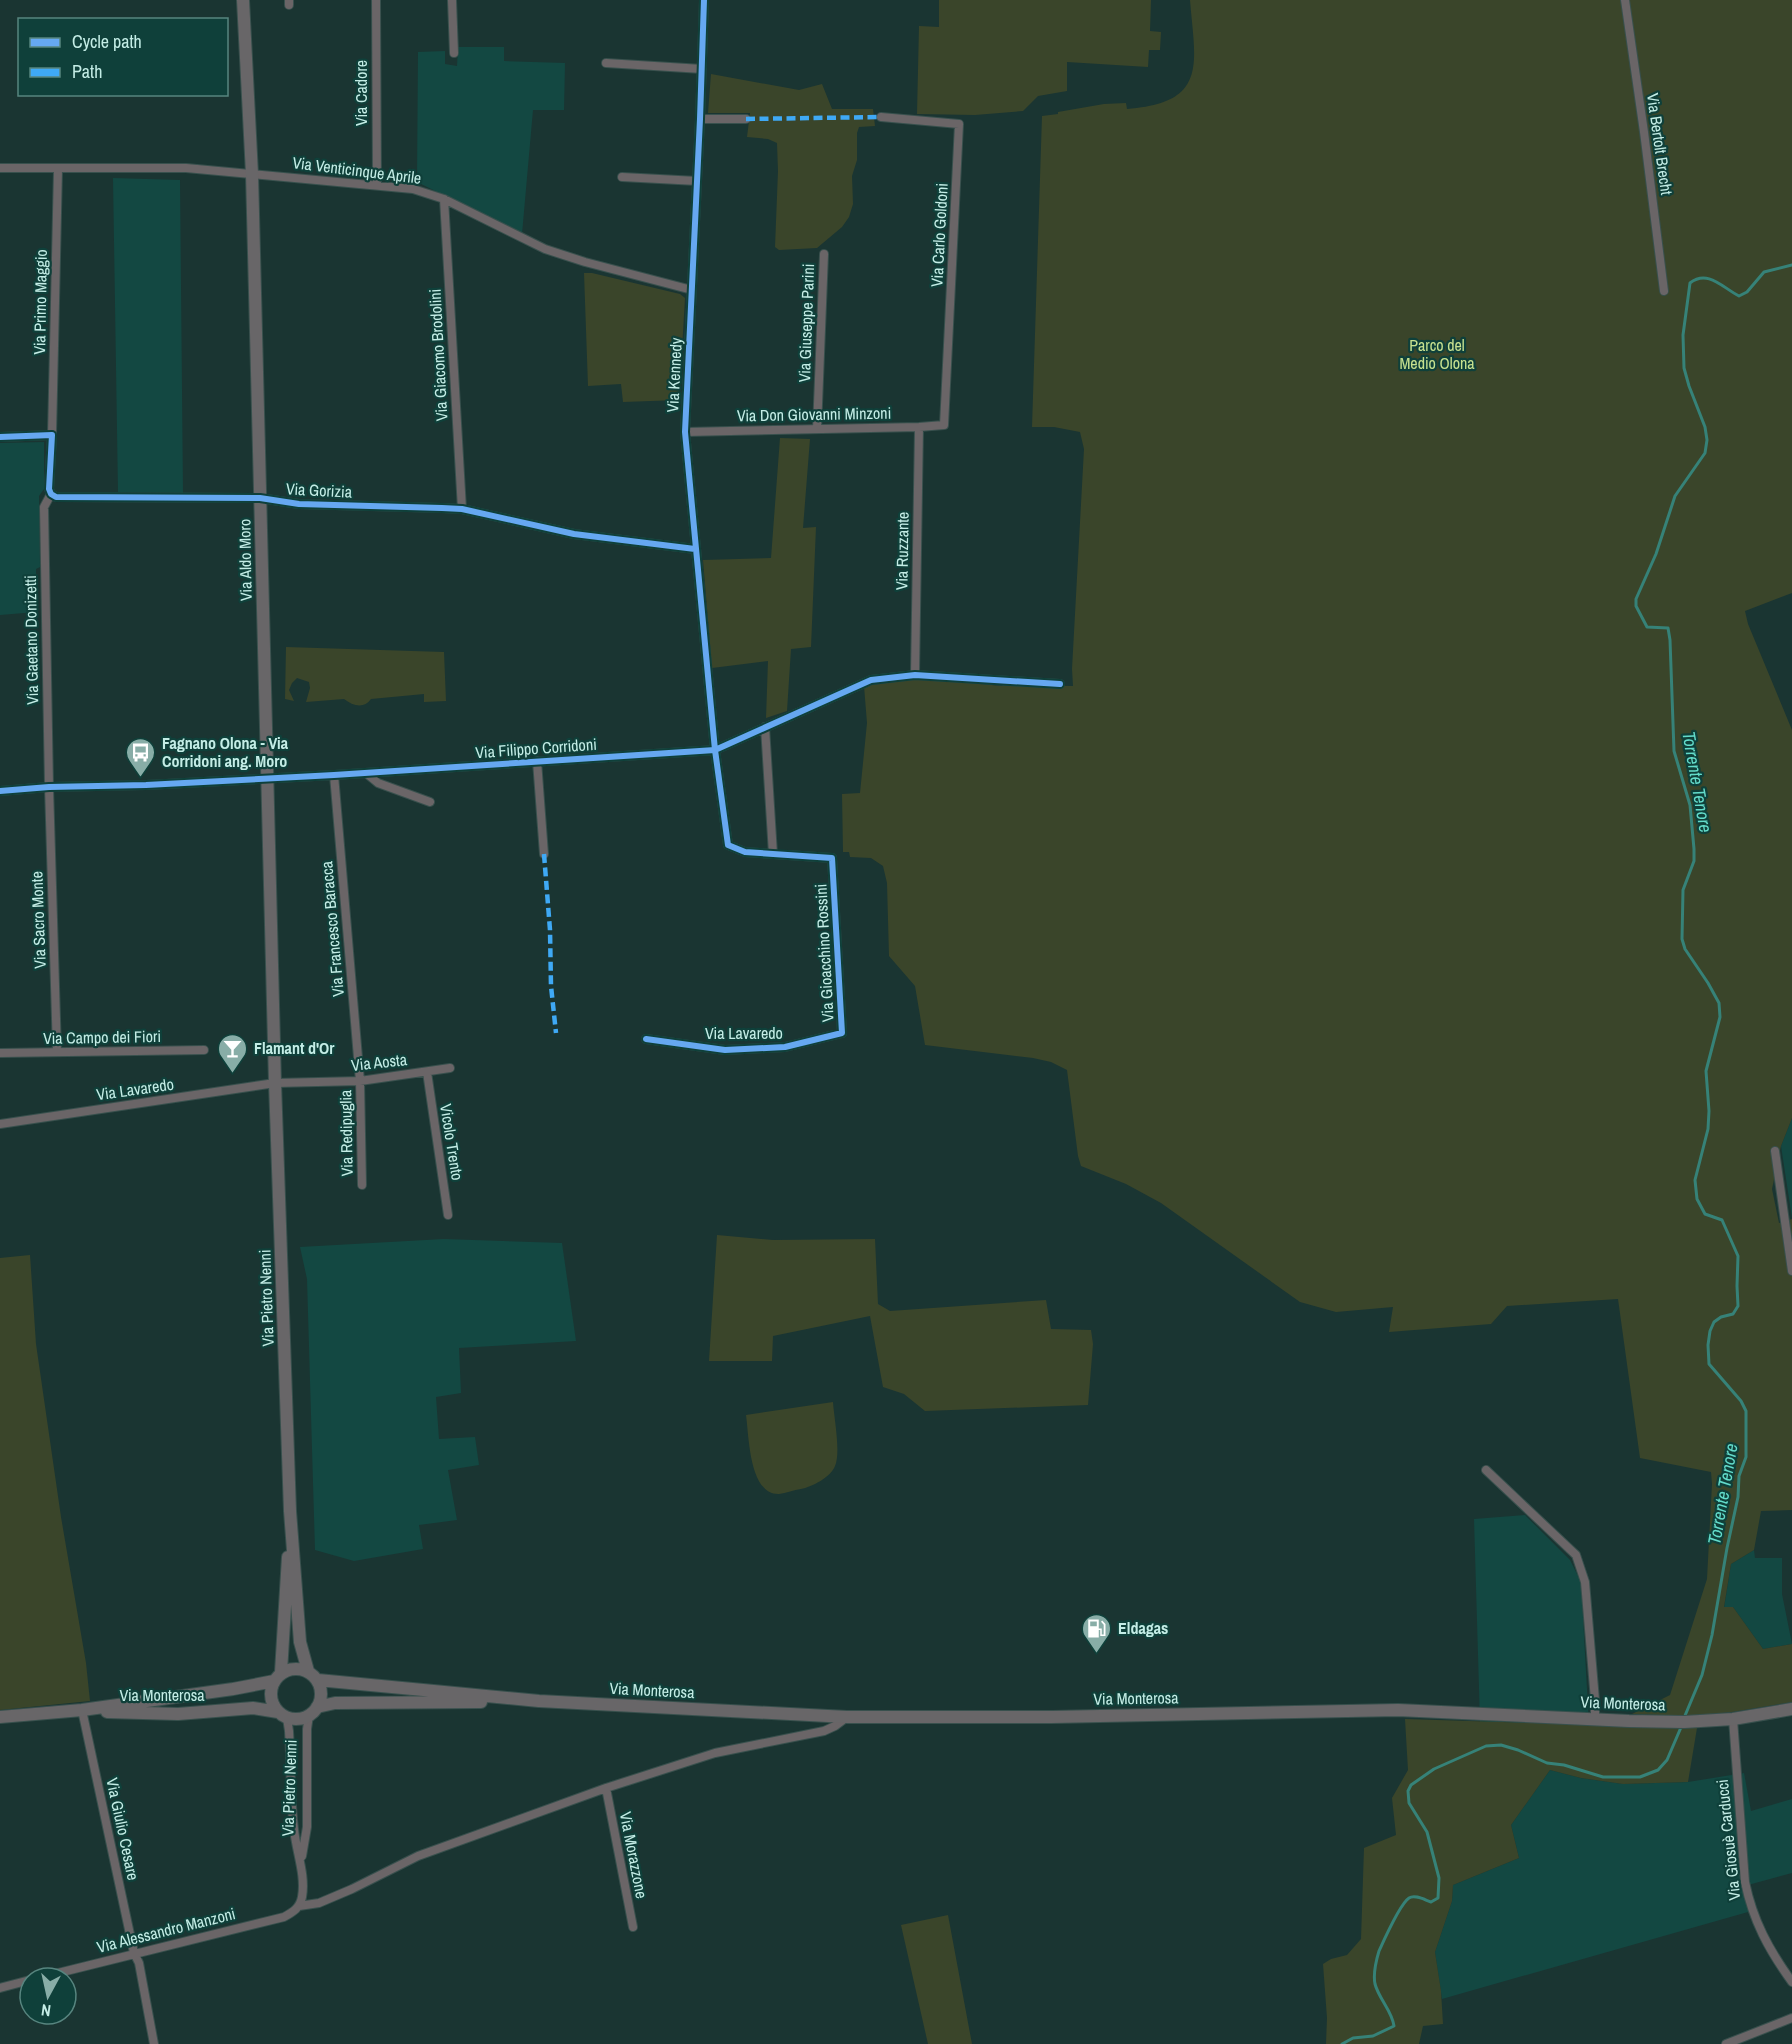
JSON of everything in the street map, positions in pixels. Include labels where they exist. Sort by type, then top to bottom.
[{"type":"main road","name":"Via Aldo Moro","points":[[243,0],[252,174],[275,1083]]},
{"type":"main road","name":"Via Pietro Nenni","points":[[275,1083],[290,1511],[300,1642],[308,1671]]},
{"type":"main road","name":"Via Pietro Nenni","points":[[277,1676],[290,1511]]},
{"type":"main road","points":[[299,1668],[308,1671],[318,1680],[321,1699],[313,1711],[298,1719],[282,1715],[272,1704],[270,1692],[277,1676],[290,1669],[299,1668]]},
{"type":"main road","name":"Via Monterosa","points":[[0,1717],[82,1710],[233,1689],[277,1676]]},
{"type":"main road","name":"Via Monterosa","points":[[318,1680],[539,1701],[847,1717],[1052,1717],[1398,1710],[1594,1719],[1703,1721],[1733,1719],[1792,1709]]},
{"type":"main road","name":"Via Monterosa","points":[[313,1711],[335,1703],[539,1701]]},
{"type":"main road","name":"Via Monterosa","points":[[82,1710],[178,1714],[253,1708],[282,1715]]},
{"type":"street","name":"Via Cadore","points":[[376,0],[377,185]]},
{"type":"street","points":[[452,0],[454,53]]},
{"type":"street","name":"Via Kennedy","points":[[704,0],[685,432],[714,750]]},
{"type":"street","name":"Via Bertolt Brecht","points":[[1625,0],[1664,291]]},
{"type":"street","points":[[606,63],[702,69]]},
{"type":"street","name":"Via Carlo Goldoni","points":[[882,117],[959,124],[944,425]]},
{"type":"street","points":[[700,119],[746,118]]},
{"type":"street","name":"Via Venticinque Aprile","points":[[0,168],[159,167],[413,189],[444,199],[545,249],[692,290]]},
{"type":"street","name":"Via Primo Maggio","points":[[52,435],[58,169]]},
{"type":"street","points":[[622,177],[697,181]]},
{"type":"street","name":"Via Giacomo Brodolini","points":[[444,199],[462,509]]},
{"type":"street","name":"Via Giuseppe Parini","points":[[817,429],[824,254]]},
{"type":"street","name":"Via Don Giovanni Minzoni","points":[[685,432],[944,425]]},
{"type":"street","name":"Via Ruzzante","points":[[915,675],[919,427]]},
{"type":"street","points":[[0,437],[52,435],[49,489],[51,494]]},
{"type":"street","name":"Via Gorizia","points":[[51,494],[56,497],[260,498],[299,504],[462,509],[573,534],[695,549]]},
{"type":"street","name":"Via Gaetano Donizetti","points":[[49,787],[44,507],[51,494]]},
{"type":"street","name":"Via Filippo Corridoni","points":[[0,791],[334,775],[714,750],[871,680],[915,675],[1060,684]]},
{"type":"street","points":[[765,727],[773,854]]},
{"type":"street","name":"Via Gioacchino Rossini","points":[[714,750],[728,845],[745,852],[832,858],[842,1033]]},
{"type":"street","points":[[537,761],[544,854]]},
{"type":"street","points":[[366,772],[378,783],[430,802]]},
{"type":"street","name":"Via Francesco Baracca","points":[[334,775],[360,1081]]},
{"type":"street","name":"Via Sacro Monte","points":[[49,787],[57,1052]]},
{"type":"street","name":"Via Lavaredo","points":[[646,1039],[725,1050],[785,1047],[842,1033]]},
{"type":"street","name":"Via Campo dei Fiori","points":[[0,1053],[204,1050]]},
{"type":"street","name":"Via Aosta","points":[[275,1083],[360,1081],[450,1068]]},
{"type":"street","name":"Vicolo Trento","points":[[427,1072],[448,1215]]},
{"type":"street","name":"Via Redipuglia","points":[[360,1081],[363,1185]]},
{"type":"street","name":"Via Lavaredo","points":[[0,1124],[275,1083]]},
{"type":"street","points":[[1775,1151],[1792,1271]]},
{"type":"street","points":[[1486,1470],[1576,1555],[1585,1582],[1595,1700],[1594,1719]]},
{"type":"street","name":"Via Giulio Cesare","points":[[82,1710],[134,1953],[139,1963],[154,2044]]},
{"type":"street","name":"Via Pietro Nenni","points":[[300,1863],[307,1827],[307,1729],[313,1711]]},
{"type":"street","name":"Via Pietro Nenni","points":[[282,1715],[289,1731],[294,1829],[300,1863],[302,1895],[299,1906]]},
{"type":"street","name":"Via Alessandro Manzoni","points":[[78,1968],[284,1917],[299,1906],[319,1903],[418,1856],[606,1788],[715,1753],[824,1731],[847,1717]]},
{"type":"street","name":"Via Giosuè Carducci","points":[[1733,1719],[1745,1882],[1750,1907],[1759,1930],[1792,1982]]},
{"type":"street","name":"Via Morazzone","points":[[606,1788],[633,1927]]},
{"type":"street","points":[[0,1988],[18,1983]]},
{"type":"street","points":[[1726,2044],[1792,2018]]},
{"type":"shaded area","points":[[458,47],[504,47],[504,61],[565,63],[564,110],[533,110],[522,234],[417,182],[418,52],[445,51],[445,64],[457,66]]},
{"type":"shaded area","points":[[113,178],[180,180],[183,493],[118,492]]},
{"type":"shaded area","points":[[44,442],[44,489],[39,496],[40,567],[36,569],[36,612],[0,615],[0,443]]},
{"type":"shaded area","points":[[1792,1118],[1792,1218],[1781,1146]]},
{"type":"shaded area","points":[[444,1239],[562,1243],[576,1341],[459,1348],[461,1393],[436,1397],[439,1439],[475,1437],[479,1465],[448,1470],[457,1520],[419,1525],[423,1549],[354,1561],[315,1550],[307,1279],[300,1247]]},
{"type":"shaded area","points":[[1525,1515],[1570,1560],[1581,1582],[1589,1725],[1480,1722],[1474,1519]]},
{"type":"shaded area","points":[[1754,1550],[1755,1558],[1782,1558],[1782,1594],[1792,1644],[1763,1649],[1733,1607],[1724,1608],[1731,1564]]},
{"type":"shaded area","points":[[1550,1770],[1581,1778],[1623,1784],[1688,1782],[1744,1773],[1751,1811],[1792,1799],[1792,1873],[1748,1885],[1755,1910],[1442,1999],[1435,1952],[1452,1901],[1453,1885],[1519,1858],[1511,1825]]},
{"type":"green space","points":[[939,0],[1151,0],[1150,31],[1161,32],[1160,50],[1149,50],[1148,67],[1067,62],[1067,91],[1038,96],[1023,111],[975,115],[917,114],[919,26],[939,27]]},
{"type":"green space","name":"Parco del Medio Olona","points":[[1190,0],[1792,0],[1792,593],[1745,611],[1748,624],[1792,730],[1792,1118],[1781,1146],[1772,1189],[1779,1223],[1792,1219],[1792,1510],[1761,1511],[1754,1550],[1731,1564],[1724,1607],[1733,1607],[1763,1649],[1792,1644],[1792,1702],[1690,1716],[1632,1714],[1670,1695],[1707,1579],[1712,1484],[1711,1472],[1640,1458],[1618,1299],[1507,1306],[1491,1324],[1389,1332],[1393,1307],[1336,1312],[1300,1302],[1161,1203],[1126,1184],[1081,1166],[1067,1070],[1051,1062],[1033,1058],[925,1045],[915,986],[889,956],[887,883],[883,866],[871,858],[850,857],[849,852],[843,852],[842,794],[860,793],[867,723],[864,686],[908,680],[937,680],[1002,686],[1073,686],[1084,449],[1080,432],[1054,427],[1032,427],[1042,116],[1104,104],[1126,103],[1127,109],[1153,105],[1172,98],[1184,88],[1191,76],[1194,61]]},
{"type":"green space","points":[[711,74],[799,90],[822,84],[832,109],[873,109],[875,126],[859,127],[857,133],[857,160],[852,176],[853,204],[849,217],[842,227],[817,248],[779,250],[775,247],[777,143],[768,139],[747,137],[750,113],[708,113]]},
{"type":"green space","points":[[584,273],[680,294],[685,298],[679,400],[623,402],[621,384],[588,386]]},
{"type":"green space","points":[[780,438],[810,439],[803,528],[816,527],[811,647],[791,649],[787,711],[766,718],[768,661],[712,668],[703,560],[771,558]]},
{"type":"green space","points":[[286,647],[444,652],[446,701],[424,702],[424,694],[371,699],[362,705],[355,705],[344,699],[306,702],[310,688],[309,682],[297,678],[289,690],[294,701],[285,699]]},
{"type":"green space","points":[[717,1235],[773,1240],[875,1239],[878,1304],[890,1311],[1046,1300],[1051,1329],[1091,1330],[1093,1344],[1088,1405],[925,1411],[904,1394],[883,1387],[870,1316],[773,1336],[772,1361],[709,1361]]},
{"type":"green space","points":[[30,1255],[36,1344],[90,1701],[0,1710],[0,1258]]},
{"type":"green space","points":[[833,1402],[837,1460],[833,1470],[821,1481],[805,1488],[779,1494],[769,1492],[756,1475],[752,1463],[746,1415]]},
{"type":"green space","points":[[1405,1719],[1697,1728],[1688,1782],[1623,1784],[1581,1778],[1550,1770],[1511,1825],[1519,1858],[1453,1885],[1452,1901],[1435,1952],[1443,2024],[1423,2026],[1419,2044],[1326,2044],[1327,2018],[1323,1964],[1331,1959],[1347,1955],[1361,1939],[1364,1848],[1396,1835],[1392,1798],[1408,1770]]},
{"type":"green space","points":[[948,1915],[972,2044],[928,2044],[901,1925]]},
{"type":"waterway","name":"Torrente Tenore","points":[[1684,1718],[1702,1675],[1712,1635],[1738,1497],[1739,1476],[1746,1457],[1746,1411],[1741,1401],[1709,1364],[1708,1345],[1714,1322],[1721,1317],[1733,1314],[1738,1306],[1738,1256],[1722,1220],[1705,1214],[1697,1199],[1695,1180],[1708,1129],[1706,1071],[1720,1017],[1719,1003],[1685,949],[1682,939],[1683,890],[1694,861],[1694,849],[1690,805],[1674,751],[1668,628],[1647,627],[1636,606],[1636,599],[1656,554],[1675,496],[1705,453],[1707,440],[1705,427],[1684,368],[1683,335],[1690,283],[1697,279],[1709,279],[1739,296],[1747,292],[1764,272],[1792,265]]},
{"type":"waterway","name":"Torrente Tenore","points":[[1342,2044],[1353,2038],[1373,2036],[1394,2026],[1391,2015],[1375,1984],[1379,1951],[1397,1915],[1409,1898],[1417,1897],[1431,1902],[1438,1898],[1439,1878],[1427,1832],[1409,1803],[1408,1791],[1411,1785],[1434,1769],[1486,1746],[1501,1745],[1547,1763],[1564,1765],[1603,1777],[1640,1777],[1658,1770],[1667,1760],[1682,1725]]},
{"type":"marked path","points":[[746,119],[881,117]]},
{"type":"marked path","points":[[544,854],[550,930],[551,986],[556,1033]]},
{"type":"cycle path","points":[[646,1039],[725,1050],[785,1047],[842,1033],[832,858],[745,852],[728,845],[715,750],[685,432],[704,0]]},
{"type":"cycle path","points":[[0,437],[52,435],[49,489],[56,497],[260,498],[299,504],[462,509],[574,534],[695,549]]},
{"type":"cycle path","points":[[0,791],[334,775],[715,750],[871,680],[915,675],[1060,684]]},
{"type":"place","name":"Fagnano Olona - Via Corridoni ang. Moro","points":[[141,778]]},
{"type":"place","name":"Flamant d'Or","points":[[233,1074]]},
{"type":"place","name":"Eldagas","points":[[1097,1654]]}]
